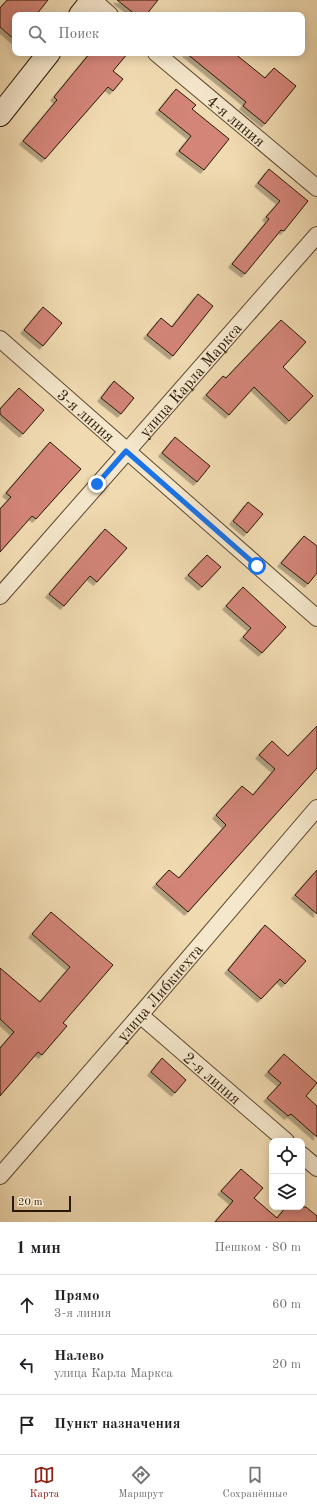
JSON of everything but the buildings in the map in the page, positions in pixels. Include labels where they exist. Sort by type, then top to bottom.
[{"type":"street","points":[[82,12],[92,0],[106,12]]},
{"type":"street","points":[[0,115],[47,56]]},
{"type":"street","name":"4-я линия","points":[[160,56],[317,188]]},
{"type":"street","name":"улица Карла Маркса","points":[[0,596],[317,235]]},
{"type":"street","name":"3-я линия","points":[[0,340],[317,618]]},
{"type":"street","name":"улица Либкнехта","points":[[0,1176],[317,808]]},
{"type":"street","name":"2-я линия","points":[[140,1015],[283,1138]]},
{"type":"street","points":[[305,1158],[317,1168]]},
{"type":"route","points":[[97,484],[126,451],[257,566]]}]
